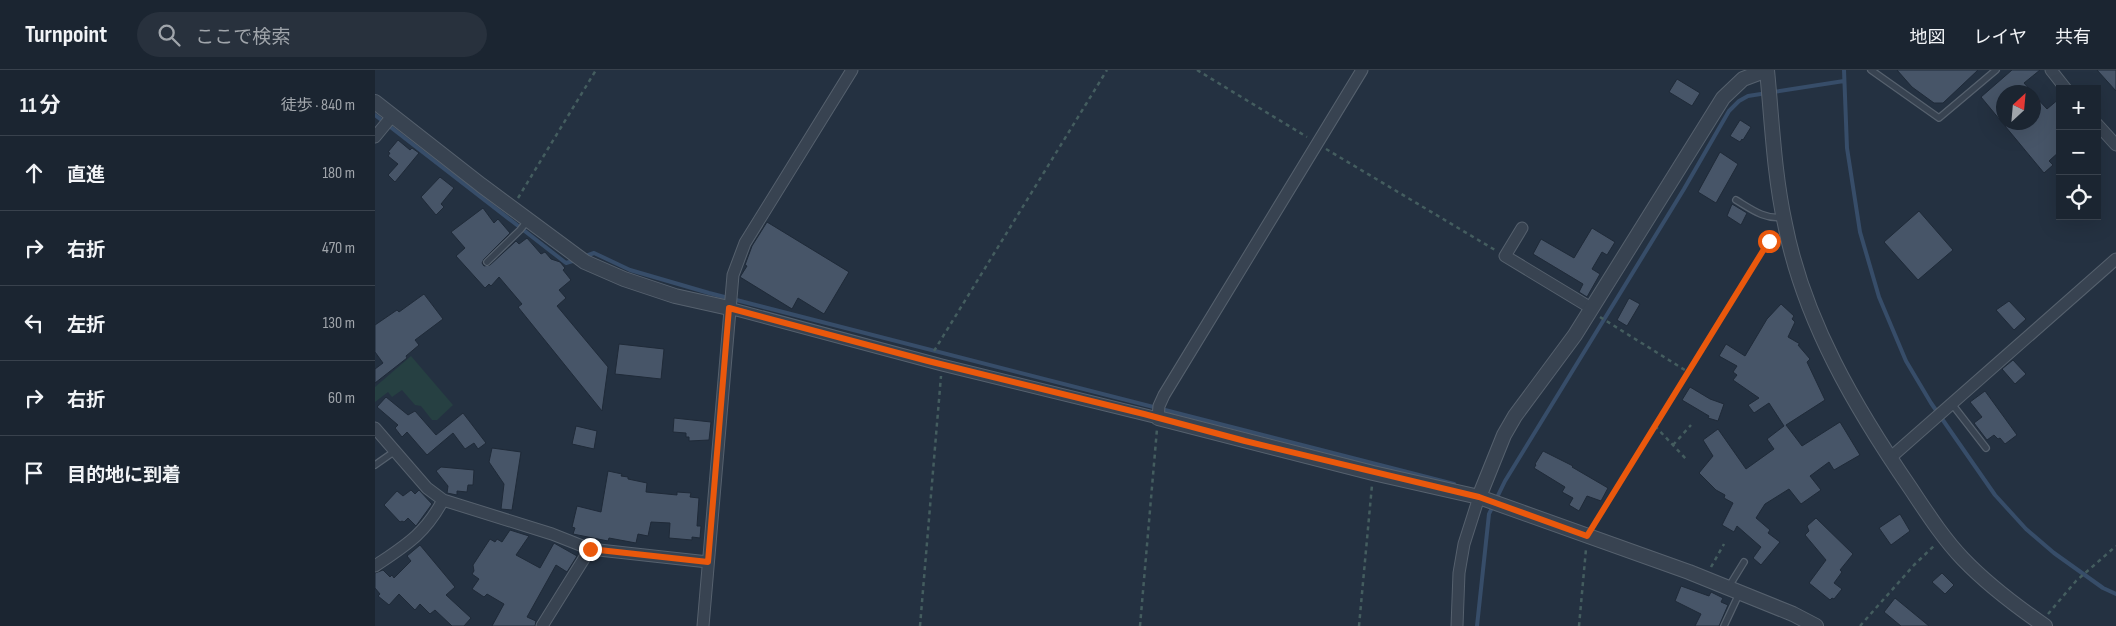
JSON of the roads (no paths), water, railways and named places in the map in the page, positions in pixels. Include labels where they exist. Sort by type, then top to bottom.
[{"type":"street","points":[[703,626],[733,276],[745,243],[852,70]]},
{"type":"street","points":[[1158,418],[1159,406],[1164,395],[1361,70]]},
{"type":"street","points":[[1457,626],[1459,573],[1464,544],[1479,497],[1504,435],[1515,416],[1562,355],[1723,98],[1743,80],[1767,70],[1779,194],[1784,221],[1802,289],[1823,338],[1848,388],[1890,458],[1944,537],[1986,581],[2043,625]]},
{"type":"street","points":[[2051,70],[2063,85]]},
{"type":"street","points":[[375,102],[511,208],[585,262],[616,276],[675,296],[729,308],[928,361],[1373,473],[1479,497],[1704,578],[1793,614],[1816,626]]},
{"type":"street","points":[[375,137],[393,115]]},
{"type":"street","points":[[2101,128],[2116,145]]},
{"type":"street","points":[[1522,228],[1505,256],[1591,309]]},
{"type":"street","points":[[1890,458],[2116,259]]},
{"type":"street","points":[[375,428],[427,488],[443,500],[552,534],[590,549],[708,562]]},
{"type":"street","points":[[375,566],[415,538],[433,520],[443,500]]},
{"type":"street","points":[[542,626],[590,549]]},
{"type":"lane","points":[[1871,70],[1939,118],[1997,70]]},
{"type":"lane","points":[[1736,200],[1759,213],[1784,221]]},
{"type":"lane","points":[[487,262],[521,230],[528,220]]},
{"type":"lane","points":[[1951,404],[1986,448]]},
{"type":"lane","points":[[375,465],[395,451]]},
{"type":"lane","points":[[1724,626],[1744,562]]},
{"type":"waterway","points":[[1844,70],[1847,148],[1860,232],[1879,297],[1906,361],[1931,403],[1995,495],[2026,529],[2054,553],[2103,588],[2116,594]]},
{"type":"waterway","points":[[1477,626],[1489,514],[1505,481],[1684,189],[1729,111],[1739,101],[1748,96],[1844,81]]},
{"type":"waterway","points":[[375,115],[566,263],[576,260]]},
{"type":"waterway","points":[[583,257],[594,253],[630,270],[709,293],[1454,484]]}]
